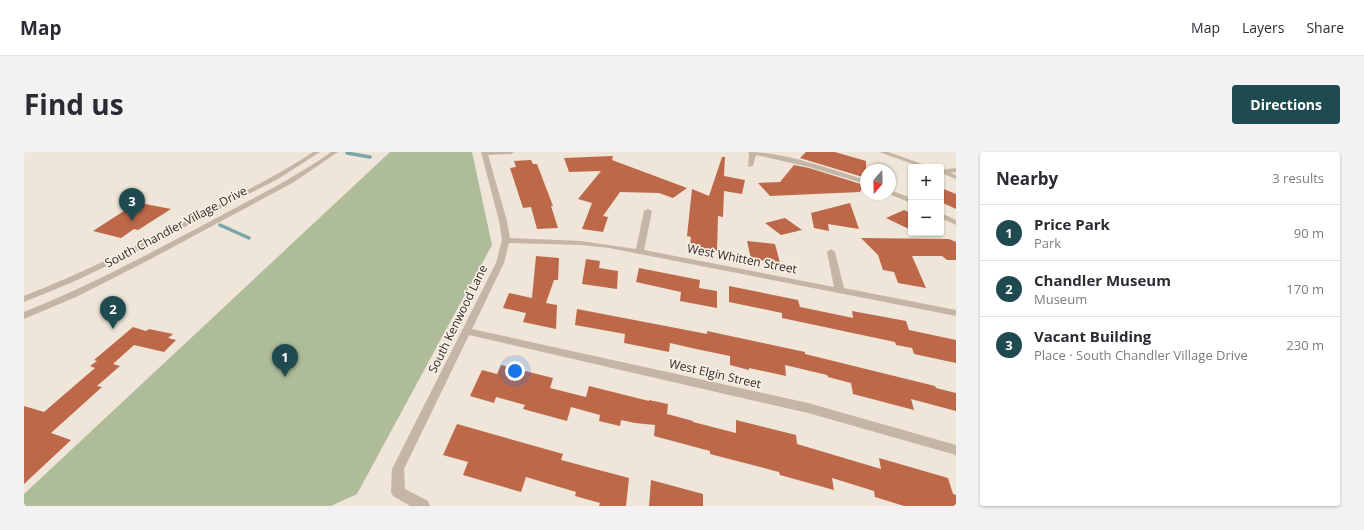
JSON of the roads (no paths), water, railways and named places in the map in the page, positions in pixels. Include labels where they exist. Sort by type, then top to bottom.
[{"type":"street","name":"South Chandler Village Drive","points":[[24,299],[66,282],[119,257],[257,187],[317,152]]},
{"type":"street","name":"South Chandler Village Drive","points":[[24,316],[58,302],[159,252],[303,175],[335,152]]},
{"type":"street","points":[[484,153],[510,152]]},
{"type":"street","points":[[750,166],[752,152],[811,165],[860,180]]},
{"type":"street","points":[[882,152],[919,164]]},
{"type":"street","name":"South Kenwood Lane","points":[[423,506],[398,492],[398,469],[500,263],[506,240],[503,221],[484,153]]},
{"type":"street","points":[[944,172],[956,170]]},
{"type":"street","points":[[944,173],[956,177]]},
{"type":"street","points":[[896,194],[908,199]]},
{"type":"street","points":[[639,252],[648,211]]},
{"type":"street","points":[[944,217],[956,223]]},
{"type":"street","name":"West Whitten Street","points":[[506,240],[581,243],[639,252],[956,313]]},
{"type":"street","points":[[831,252],[840,291]]},
{"type":"street","name":"West Elgin Street","points":[[466,331],[808,408],[956,450]]},
{"type":"waterway","points":[[347,153],[370,157]]},
{"type":"waterway","points":[[220,225],[249,238]]},
{"type":"place","name":"Vacant Building","points":[[132,221]]},
{"type":"place","name":"Chandler Museum","points":[[113,329]]},
{"type":"place","name":"Price Park","points":[[285,377]]}]
